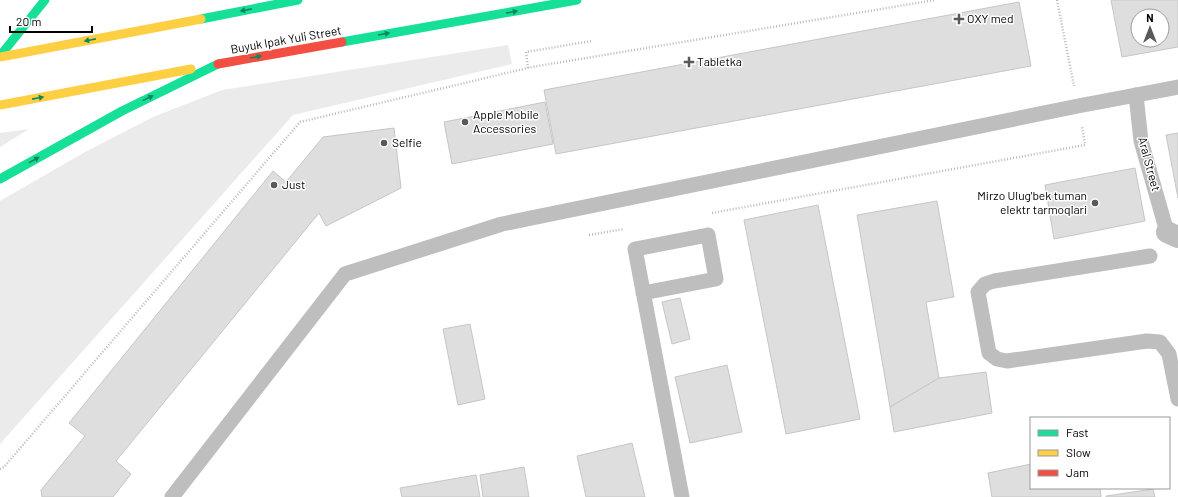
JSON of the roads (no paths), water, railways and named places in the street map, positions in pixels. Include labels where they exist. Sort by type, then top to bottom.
[{"type":"main road","points":[[0,57],[44,0]]},
{"type":"main road","points":[[0,57],[298,0]]},
{"type":"main road","name":"Buyuk Ipak Yuli Street","points":[[0,105],[218,64],[577,0]]},
{"type":"main road","points":[[0,179],[122,111],[218,64]]},
{"type":"lane","points":[[172,497],[345,274],[502,224],[1178,87]]},
{"type":"lane","name":"Aral Street","points":[[1136,95],[1141,141],[1173,234]]},
{"type":"lane","points":[[643,293],[716,279],[708,235],[635,249],[643,293],[682,497]]},
{"type":"lane","points":[[1150,256],[994,281],[985,284],[978,292],[989,353],[997,359],[1007,361],[1154,341],[1160,342],[1169,354],[1178,399]]},
{"type":"place","name":"OXY med","points":[[959,19]]},
{"type":"place","name":"Tabletka","points":[[689,62]]},
{"type":"place","name":"Apple Mobile Accessories","points":[[465,122]]},
{"type":"place","name":"Selfie","points":[[384,143]]},
{"type":"place","name":"Just","points":[[274,185]]},
{"type":"place","name":"Mirzo Ulug'bek tuman elektr tarmoqlari","points":[[1095,203]]}]
